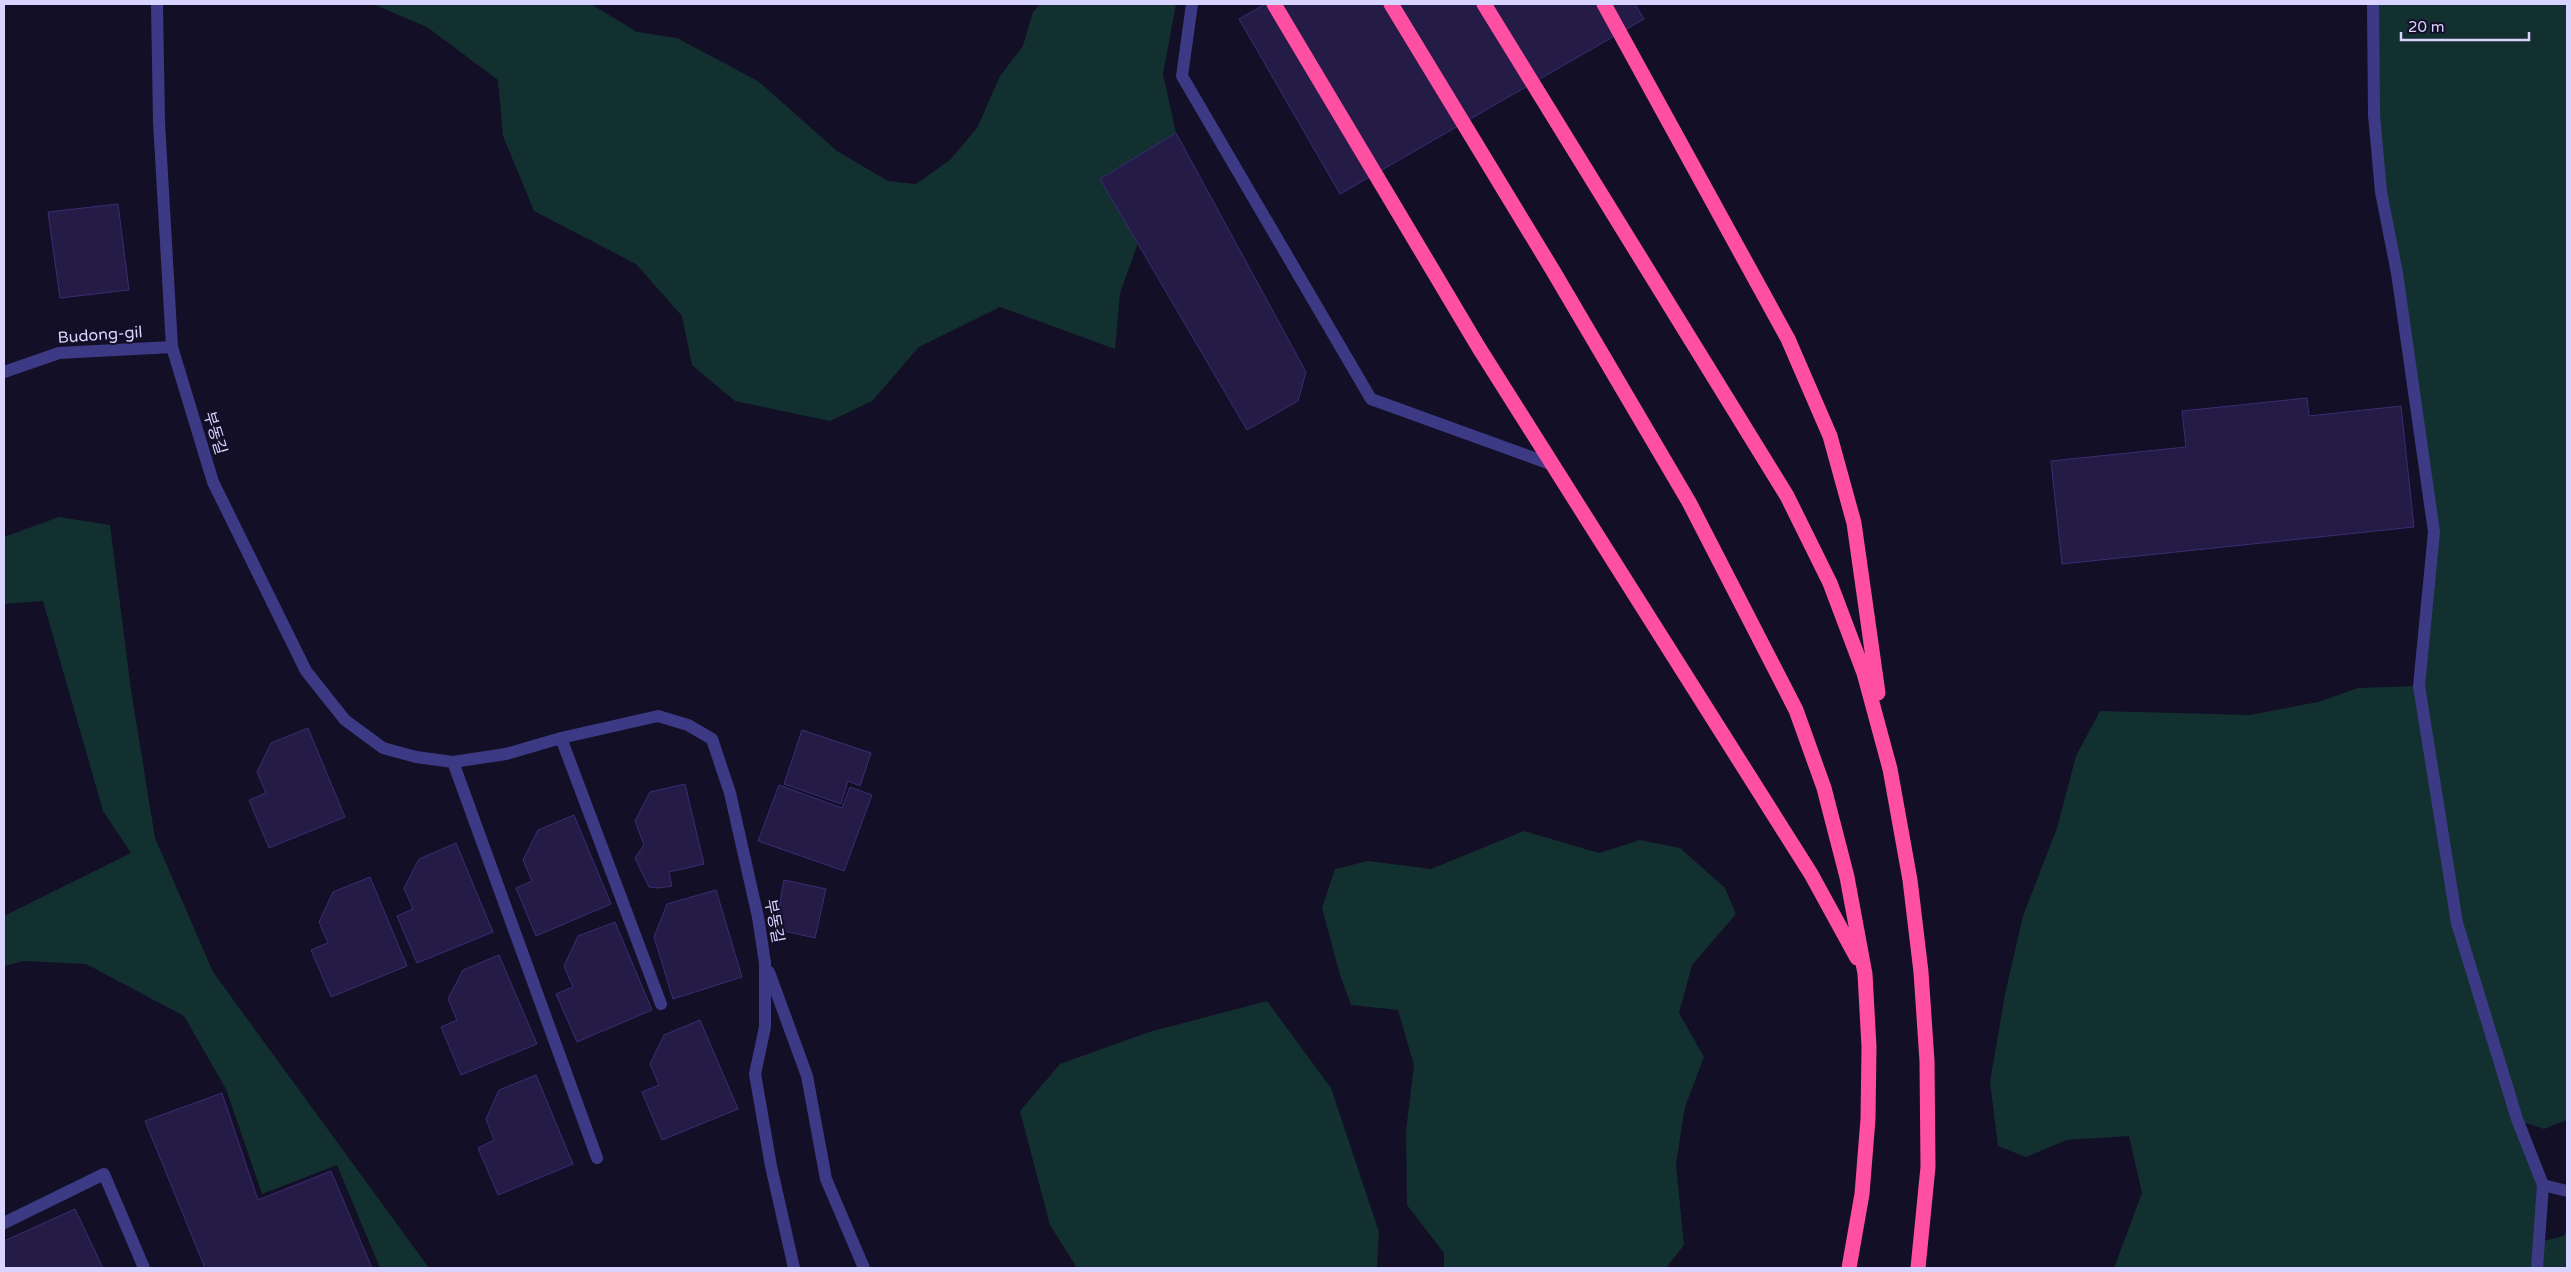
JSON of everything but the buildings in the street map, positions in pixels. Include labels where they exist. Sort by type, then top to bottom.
[{"type":"highway","points":[[1274,4],[1479,348],[1811,874],[1836,917],[1865,974]]},
{"type":"highway","points":[[1391,4],[1552,269],[1689,502],[1796,710],[1824,788],[1845,868],[1865,974],[1869,1048],[1868,1119],[1862,1194],[1849,1268]]},
{"type":"highway","points":[[1484,4],[1787,496],[1830,583],[1848,629],[1864,673],[1890,769]]},
{"type":"highway","points":[[1604,4],[1788,338],[1830,436],[1854,523],[1890,769],[1910,880],[1920,972],[1927,1062],[1928,1167],[1918,1268]]},
{"type":"street","name":"부동길","points":[[156,4],[159,122],[172,346],[213,482],[306,671],[344,720],[383,748],[416,757],[453,762],[506,754],[561,738],[658,716],[688,724],[712,739],[730,793],[765,963],[765,1027],[755,1074],[771,1166],[794,1268]]},
{"type":"street","points":[[1192,4],[1182,76],[1371,399],[1553,465]]},
{"type":"street","points":[[2372,4],[2374,115],[2382,192],[2398,283],[2434,532],[2419,686],[2457,923],[2516,1119],[2543,1185],[2537,1268]]},
{"type":"street","name":"Budong-gil","points":[[4,372],[59,353],[172,346]]},
{"type":"street","points":[[561,738],[661,1004]]},
{"type":"street","points":[[453,762],[597,1158]]},
{"type":"street","points":[[765,963],[807,1076],[826,1180],[864,1268]]},
{"type":"street","points":[[4,1223],[104,1174],[144,1268]]},
{"type":"street","points":[[2543,1185],[2567,1191]]},
{"type":"green space","points":[[373,4],[591,4],[637,32],[677,38],[758,81],[837,151],[888,181],[916,184],[950,160],[977,128],[1000,76],[1023,46],[1033,12],[1040,4],[1176,4],[1163,74],[1176,133],[1100,179],[1138,243],[1120,293],[1115,349],[1000,307],[919,347],[872,401],[830,421],[735,401],[692,365],[682,316],[636,264],[534,211],[503,136],[498,80],[427,27]]},
{"type":"green space","points":[[2373,4],[2567,4],[2567,1120],[2544,1129],[2517,1120],[2543,1185],[2544,1241],[2563,1236],[2567,1232],[2567,1268],[2114,1268],[2142,1193],[2129,1136],[2067,1140],[2026,1157],[1998,1146],[1990,1082],[2005,994],[2023,916],[2057,828],[2076,756],[2100,711],[2250,715],[2318,702],[2358,688],[2419,686],[2434,532],[2381,192]]},
{"type":"green space","points":[[59,517],[110,525],[131,690],[155,838],[213,972],[429,1268],[380,1268],[337,1165],[262,1194],[226,1089],[184,1016],[86,964],[23,961],[4,966],[4,916],[131,853],[103,811],[43,601],[4,604],[4,537]]},
{"type":"green space","points":[[1524,831],[1599,853],[1640,840],[1680,848],[1725,888],[1736,914],[1692,965],[1679,1013],[1704,1057],[1685,1107],[1676,1164],[1684,1245],[1666,1268],[1444,1268],[1444,1253],[1407,1205],[1406,1131],[1414,1065],[1398,1010],[1351,1005],[1340,975],[1322,908],[1335,869],[1368,861],[1431,869]]},
{"type":"green space","points":[[1267,1001],[1331,1088],[1379,1232],[1377,1268],[1077,1268],[1050,1225],[1020,1111],[1060,1064],[1149,1032]]}]
